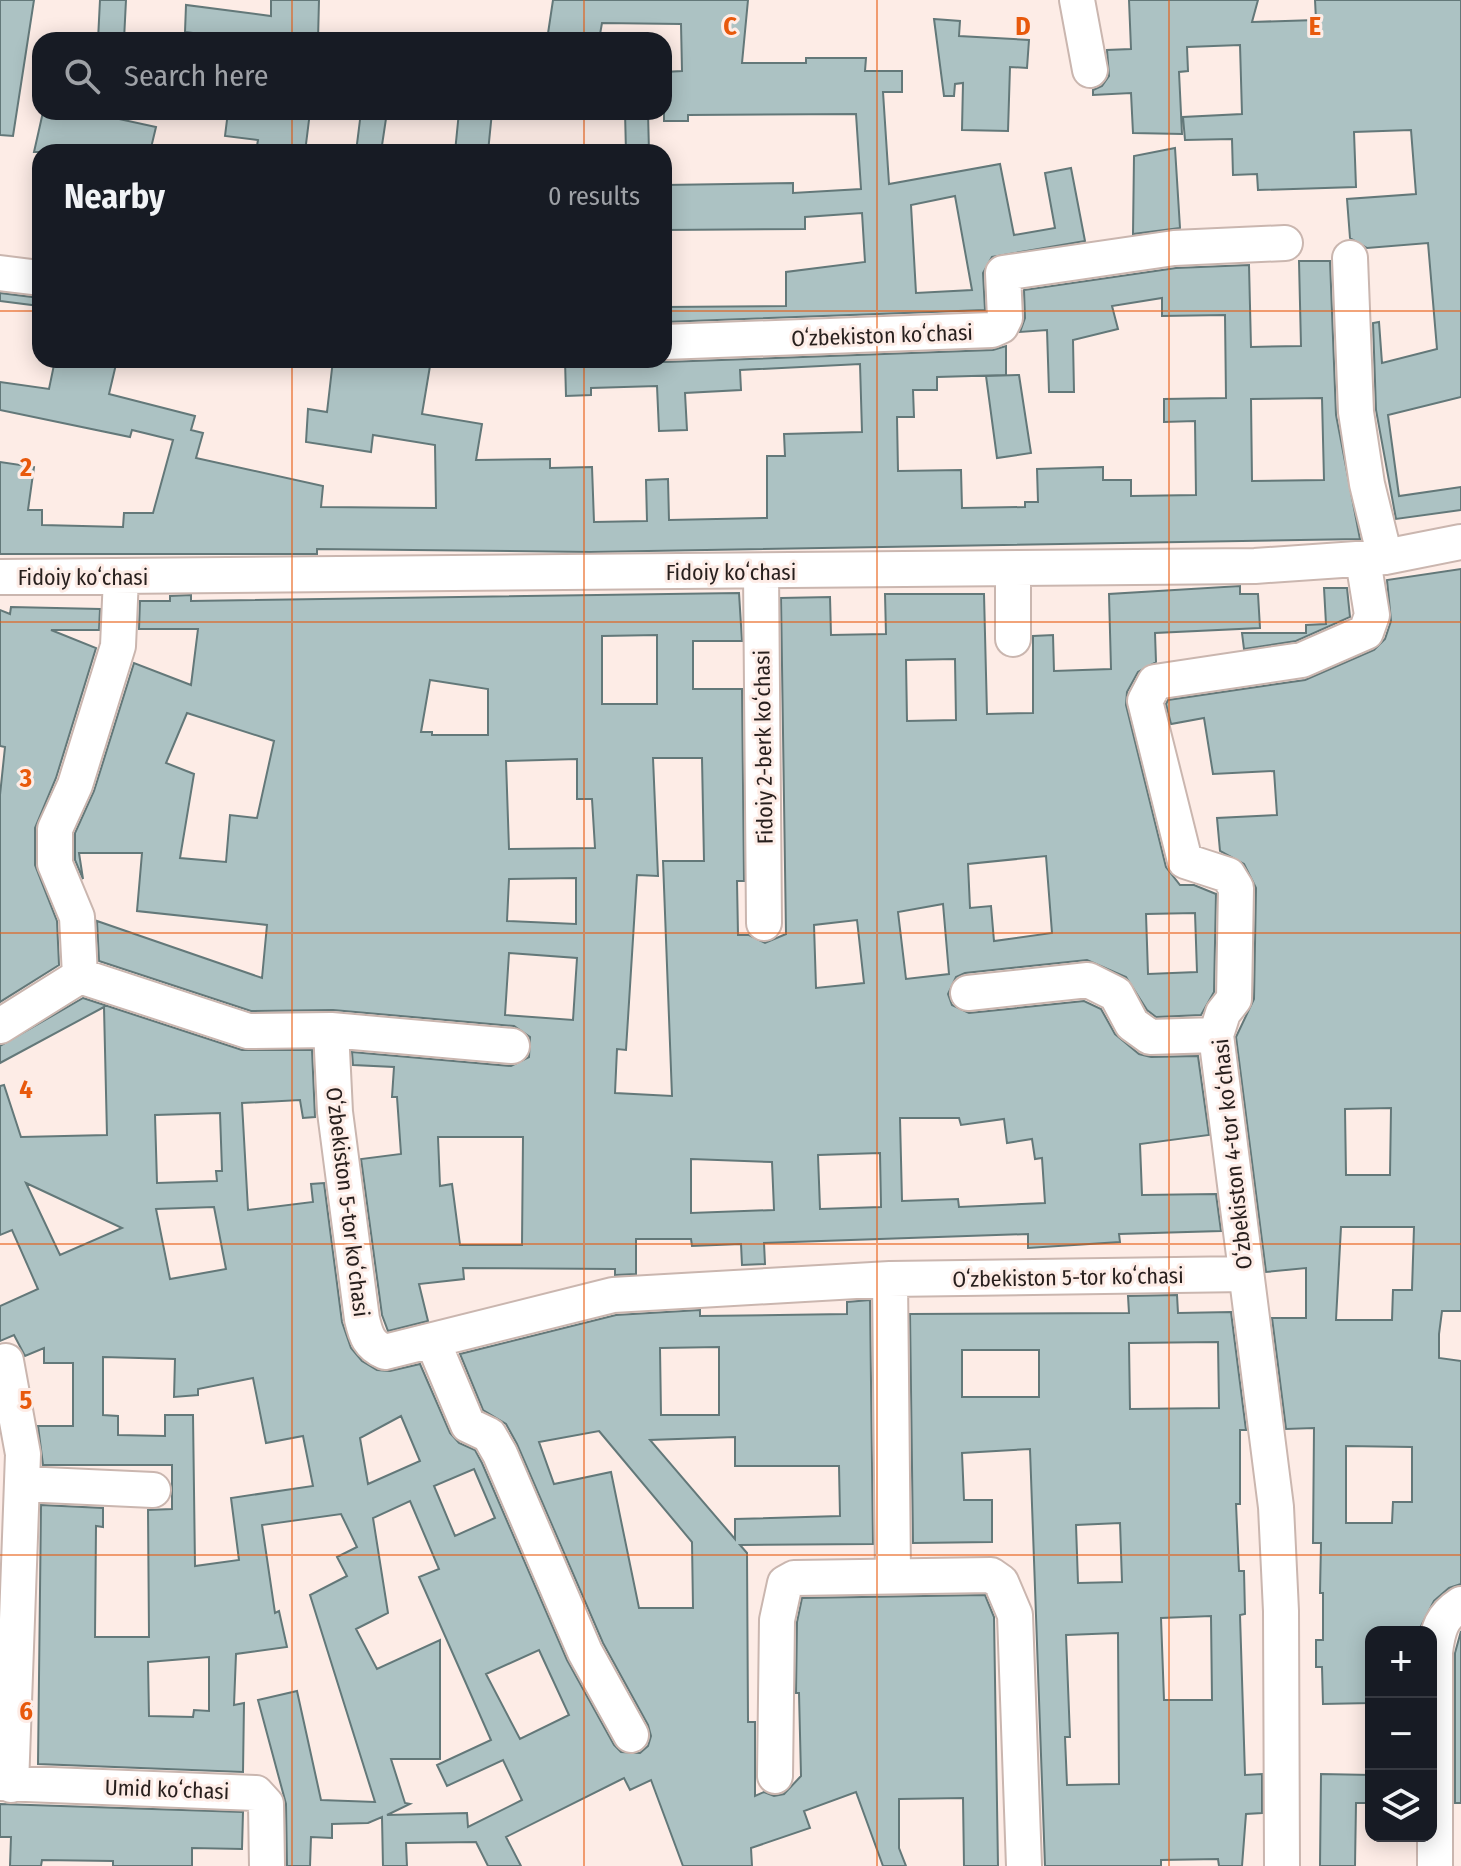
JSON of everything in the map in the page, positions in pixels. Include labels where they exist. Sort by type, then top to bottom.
[{"type":"street","points":[[1077,0],[1090,70]]},
{"type":"street","name":"Oʻzbekiston koʻchasi","points":[[672,342],[992,330],[1001,326],[1005,318],[1003,273],[1174,248],[1285,243]]},
{"type":"street","points":[[1350,258],[1356,412],[1374,558]]},
{"type":"street","points":[[0,273],[32,277]]},
{"type":"street","name":"Fidoiy koʻchasi","points":[[0,577],[1255,566],[1374,558],[1461,542]]},
{"type":"street","name":"Oʻzbekiston 4-tor koʻchasi","points":[[1282,1866],[1281,1611],[1276,1507],[1216,1035],[1223,1013],[1234,999],[1236,888],[1228,875],[1185,861],[1145,701],[1149,688],[1155,682],[1302,660],[1366,632],[1372,615],[1374,558]]},
{"type":"street","points":[[1013,570],[1013,639]]},
{"type":"street","name":"Fidoiy 2-berk koʻchasi","points":[[761,571],[764,923]]},
{"type":"street","points":[[80,976],[77,917],[55,864],[55,829],[75,785],[118,646],[121,577]]},
{"type":"street","points":[[0,1026],[80,976]]},
{"type":"street","points":[[80,976],[248,1031],[331,1030],[512,1046]]},
{"type":"street","points":[[968,993],[1088,980],[1116,994],[1132,1024],[1150,1037],[1216,1035]]},
{"type":"street","name":"Oʻzbekiston 5-tor koʻchasi","points":[[331,1030],[335,1112],[366,1336],[374,1347],[385,1352],[613,1295],[890,1279],[1246,1274]]},
{"type":"street","points":[[890,1279],[893,1574]]},
{"type":"street","points":[[433,1342],[468,1425],[489,1435],[500,1454],[585,1652],[631,1735]]},
{"type":"street","points":[[6,1361],[23,1454],[6,1784]]},
{"type":"street","points":[[23,1484],[153,1490]]},
{"type":"street","points":[[775,1776],[777,1620],[785,1583],[794,1578],[893,1574],[991,1575],[1001,1582],[1015,1615],[1024,1866]]},
{"type":"street","points":[[1435,1866],[1435,1652],[1438,1627],[1448,1612],[1461,1604]]},
{"type":"street","name":"Umid koʻchasi","points":[[6,1784],[256,1793],[266,1804],[267,1866]]},
{"type":"building","points":[[0,0],[34,0],[13,136],[0,135]]},
{"type":"building","points":[[100,0],[126,0],[124,32],[98,32]]},
{"type":"building","points":[[271,0],[319,0],[318,32],[185,32],[186,5],[271,16]]},
{"type":"building","points":[[553,0],[748,0],[742,63],[806,63],[806,58],[866,58],[865,71],[902,71],[902,92],[883,92],[889,184],[1000,164],[1014,235],[1055,228],[1045,173],[1071,168],[1085,241],[992,257],[983,273],[985,310],[672,322],[672,307],[786,306],[786,272],[865,262],[862,213],[805,217],[805,229],[672,230],[672,185],[793,183],[793,193],[861,189],[856,114],[688,115],[688,121],[664,121],[672,120],[672,72],[682,71],[681,24],[602,23],[600,32],[548,32]],"holes":[[[955,196],[972,290],[916,293],[911,205]]]},
{"type":"building","points":[[1129,0],[1258,0],[1252,22],[1316,20],[1315,0],[1461,0],[1461,397],[1388,415],[1399,496],[1461,487],[1461,510],[1396,519],[1376,410],[1373,323],[1379,322],[1382,363],[1437,349],[1428,243],[1367,248],[1350,238],[1347,199],[1416,194],[1411,130],[1354,132],[1356,187],[1258,190],[1257,174],[1233,175],[1232,139],[1185,140],[1183,117],[1242,114],[1240,45],[1187,47],[1188,71],[1179,72],[1182,134],[1133,133],[1131,93],[1093,95],[1093,90],[1102,86],[1109,76],[1107,50],[1131,49]]},
{"type":"building","points":[[934,19],[960,21],[959,36],[1029,40],[1027,68],[1010,67],[1008,131],[962,130],[963,83],[955,84],[954,96],[944,96]]},
{"type":"building","points":[[41,120],[124,120],[156,127],[152,144],[36,144]]},
{"type":"building","points":[[227,120],[309,120],[306,144],[257,144],[258,140],[225,136]]},
{"type":"building","points":[[360,120],[386,120],[382,144],[357,144]]},
{"type":"building","points":[[458,120],[491,120],[489,144],[456,144]]},
{"type":"building","points":[[625,120],[648,120],[649,144],[626,144]]},
{"type":"building","points":[[1175,148],[1180,228],[1133,234],[1134,156]]},
{"type":"building","points":[[1299,261],[1330,261],[1336,415],[1360,539],[590,552],[317,549],[317,554],[0,554],[0,462],[34,467],[28,510],[42,510],[42,525],[123,527],[124,513],[153,513],[173,440],[132,430],[130,437],[0,410],[0,382],[49,389],[53,368],[115,368],[109,394],[195,416],[191,430],[203,433],[196,458],[323,486],[321,507],[436,508],[435,445],[373,435],[371,452],[306,442],[308,409],[327,412],[332,368],[430,368],[422,414],[482,424],[476,460],[550,459],[550,468],[592,467],[594,522],[647,521],[646,480],[668,479],[669,520],[767,518],[767,456],[785,456],[784,434],[862,432],[860,364],[740,370],[741,390],[685,393],[687,430],[659,431],[657,386],[591,388],[591,395],[566,396],[565,368],[672,368],[672,362],[993,350],[1006,346],[1006,375],[937,377],[937,390],[913,390],[914,417],[897,417],[898,471],[961,470],[962,508],[1025,507],[1025,502],[1038,502],[1037,469],[1103,467],[1103,480],[1131,480],[1131,496],[1196,495],[1195,421],[1164,422],[1164,399],[1226,398],[1225,315],[1162,316],[1162,298],[1112,306],[1118,329],[1073,340],[1074,392],[1049,392],[1047,330],[1020,332],[1025,318],[1024,290],[1176,268],[1249,265],[1251,347],[1301,346]],"holes":[[[1322,398],[1324,480],[1252,481],[1251,399]]]},
{"type":"building","points":[[0,293],[32,297],[32,305],[0,301]]},
{"type":"building","points":[[1019,375],[1031,453],[997,458],[986,376]]},
{"type":"building","points":[[1461,569],[1461,1311],[1442,1311],[1439,1358],[1461,1361],[1461,1584],[1449,1588],[1434,1601],[1421,1626],[1365,1626],[1365,1703],[1323,1704],[1322,1667],[1316,1667],[1316,1640],[1323,1640],[1323,1593],[1320,1593],[1321,1543],[1313,1543],[1314,1428],[1286,1429],[1272,1318],[1306,1318],[1306,1268],[1266,1272],[1236,1037],[1254,999],[1256,888],[1244,864],[1220,851],[1217,818],[1277,815],[1274,771],[1213,774],[1204,718],[1171,724],[1166,704],[1168,700],[1305,680],[1374,650],[1385,639],[1391,621],[1387,580]],"holes":[[[1391,1108],[1390,1175],[1346,1175],[1345,1109]],[[1341,1227],[1414,1227],[1412,1290],[1393,1290],[1392,1320],[1336,1320]],[[1346,1446],[1412,1447],[1412,1502],[1393,1502],[1392,1523],[1346,1523]]]},
{"type":"building","points":[[1240,586],[1240,594],[1258,594],[1260,628],[1155,633],[1156,662],[1138,672],[1127,692],[1126,705],[1166,867],[1180,885],[1194,885],[1216,894],[1214,992],[1201,1015],[1156,1017],[1147,1010],[1126,977],[1087,960],[965,973],[956,977],[948,994],[952,1005],[969,1013],[1084,1001],[1101,1009],[1115,1034],[1139,1054],[1151,1057],[1198,1056],[1209,1135],[1140,1144],[1142,1195],[1216,1194],[1221,1231],[1119,1234],[1120,1242],[1028,1248],[1028,1234],[764,1243],[765,1264],[742,1265],[741,1244],[692,1246],[691,1239],[636,1239],[636,1274],[615,1275],[615,1269],[463,1268],[464,1279],[419,1284],[428,1321],[388,1331],[382,1315],[361,1159],[401,1154],[397,1097],[392,1097],[394,1067],[353,1065],[352,1052],[511,1066],[529,1057],[530,1037],[514,1026],[333,1010],[251,1011],[99,961],[97,921],[262,978],[267,925],[137,911],[142,853],[79,853],[83,879],[75,860],[75,833],[94,791],[134,663],[191,685],[198,629],[139,629],[140,601],[170,601],[170,596],[191,595],[191,601],[739,593],[742,641],[693,641],[693,689],[742,689],[744,881],[737,881],[738,935],[749,935],[765,943],[786,934],[781,598],[830,597],[831,635],[886,634],[885,594],[984,594],[987,714],[1033,713],[1033,636],[1053,635],[1054,671],[1111,669],[1109,594]],"holes":[[[657,635],[657,704],[602,704],[602,636]],[[955,659],[956,720],[907,721],[906,660]],[[430,680],[488,689],[488,735],[432,735],[432,732],[421,732]],[[187,713],[274,741],[257,818],[230,815],[226,862],[180,858],[194,774],[166,763]],[[653,758],[702,758],[704,861],[663,861],[672,1096],[615,1093],[617,1049],[626,1050],[637,875],[658,876]],[[577,759],[577,799],[592,799],[595,848],[509,849],[506,761]],[[1046,856],[1052,933],[994,941],[991,906],[970,908],[968,864]],[[576,878],[576,924],[507,921],[509,879]],[[943,904],[949,974],[906,979],[898,912]],[[1195,913],[1197,972],[1148,974],[1146,914]],[[857,920],[864,983],[816,988],[814,925]],[[509,953],[577,958],[573,1020],[505,1015]],[[900,1118],[959,1118],[961,1125],[1004,1119],[1007,1143],[1032,1139],[1035,1159],[1042,1158],[1045,1203],[959,1207],[958,1199],[902,1201]],[[438,1137],[523,1137],[522,1245],[460,1245],[452,1184],[440,1186]],[[880,1153],[881,1207],[820,1209],[818,1155]],[[691,1159],[772,1162],[774,1210],[691,1213]]]},
{"type":"building","points":[[1324,588],[1347,588],[1350,617],[1296,641],[1244,649],[1242,633],[1306,633],[1306,625],[1326,624]]},
{"type":"building","points":[[11,607],[100,609],[99,630],[51,630],[96,648],[56,778],[35,828],[35,865],[57,921],[59,965],[0,1002],[0,795],[5,747],[0,746],[0,610],[10,614]]},
{"type":"building","points":[[83,998],[242,1050],[312,1050],[315,1117],[303,1118],[300,1100],[242,1103],[248,1210],[313,1202],[311,1184],[324,1183],[342,1322],[351,1348],[362,1361],[377,1370],[390,1371],[420,1364],[450,1433],[459,1443],[475,1450],[482,1463],[567,1660],[614,1745],[621,1752],[640,1753],[648,1746],[651,1736],[648,1725],[603,1643],[517,1444],[506,1424],[483,1410],[460,1354],[616,1315],[700,1310],[700,1316],[847,1314],[847,1302],[870,1300],[873,1544],[740,1545],[747,1553],[748,1722],[755,1722],[755,1796],[764,1792],[774,1796],[784,1794],[801,1776],[799,1693],[796,1693],[797,1622],[802,1598],[985,1595],[994,1617],[998,1866],[964,1866],[963,1798],[899,1799],[899,1848],[906,1866],[883,1866],[856,1792],[804,1811],[810,1828],[751,1848],[752,1866],[683,1866],[651,1780],[630,1790],[624,1778],[506,1837],[521,1866],[488,1866],[476,1842],[406,1843],[407,1866],[383,1866],[382,1817],[368,1823],[332,1824],[332,1838],[311,1837],[310,1866],[287,1866],[286,1804],[258,1700],[297,1691],[321,1800],[375,1802],[310,1595],[347,1576],[337,1557],[357,1547],[341,1514],[262,1525],[275,1613],[279,1611],[287,1647],[236,1654],[234,1705],[244,1703],[243,1772],[38,1764],[41,1505],[103,1508],[103,1527],[96,1526],[95,1637],[149,1637],[148,1510],[172,1509],[172,1465],[43,1465],[38,1426],[73,1426],[73,1363],[44,1363],[44,1348],[25,1356],[14,1335],[0,1341],[0,1306],[38,1289],[12,1230],[0,1235],[0,1086],[4,1085],[21,1137],[107,1135],[104,1007],[0,1063],[0,1046]],"holes":[[[220,1113],[222,1171],[216,1171],[217,1181],[157,1183],[155,1115]],[[26,1183],[122,1228],[60,1255]],[[214,1207],[226,1269],[170,1279],[156,1209]],[[719,1347],[719,1415],[661,1415],[660,1348]],[[103,1357],[175,1359],[174,1397],[198,1395],[198,1389],[253,1378],[266,1443],[303,1436],[313,1486],[231,1498],[239,1560],[195,1566],[193,1415],[165,1415],[165,1436],[118,1435],[118,1416],[103,1415]],[[401,1416],[420,1461],[368,1484],[360,1438]],[[599,1431],[692,1542],[693,1608],[639,1608],[611,1472],[554,1484],[539,1442]],[[735,1437],[735,1466],[839,1466],[840,1516],[735,1519],[735,1539],[650,1440]],[[474,1469],[495,1518],[455,1536],[434,1486]],[[410,1501],[439,1569],[419,1577],[491,1740],[437,1765],[447,1786],[503,1760],[522,1800],[468,1827],[467,1813],[387,1815],[410,1804],[405,1803],[391,1759],[440,1759],[440,1640],[377,1669],[356,1629],[388,1613],[373,1518]],[[539,1650],[569,1715],[520,1739],[486,1674]],[[209,1657],[209,1711],[194,1710],[193,1717],[149,1716],[148,1662]]]},
{"type":"building","points":[[1177,1295],[1178,1313],[1231,1312],[1246,1430],[1240,1430],[1240,1504],[1236,1504],[1239,1571],[1244,1571],[1245,1614],[1240,1615],[1245,1775],[1262,1774],[1262,1813],[1246,1814],[1242,1866],[1219,1866],[1218,1859],[1161,1860],[1161,1866],[1045,1866],[1030,1449],[962,1453],[964,1500],[992,1500],[992,1542],[913,1543],[910,1314],[1129,1313],[1128,1296]],"holes":[[[1218,1342],[1219,1408],[1130,1409],[1129,1343]],[[962,1350],[1039,1350],[1039,1397],[962,1397]],[[1120,1523],[1122,1582],[1078,1583],[1076,1525]],[[1211,1616],[1212,1700],[1164,1700],[1161,1618]],[[1118,1633],[1119,1784],[1067,1785],[1065,1737],[1070,1737],[1066,1635]]]},
{"type":"building","points":[[1461,1631],[1461,1803],[1455,1803],[1455,1653]]},
{"type":"building","points":[[1321,1774],[1365,1775],[1365,1803],[1356,1803],[1355,1866],[1320,1866]]},
{"type":"building","points":[[0,1804],[243,1812],[242,1849],[192,1848],[192,1866],[113,1866],[113,1861],[42,1860],[41,1866],[10,1866],[11,1837],[0,1837]]}]
